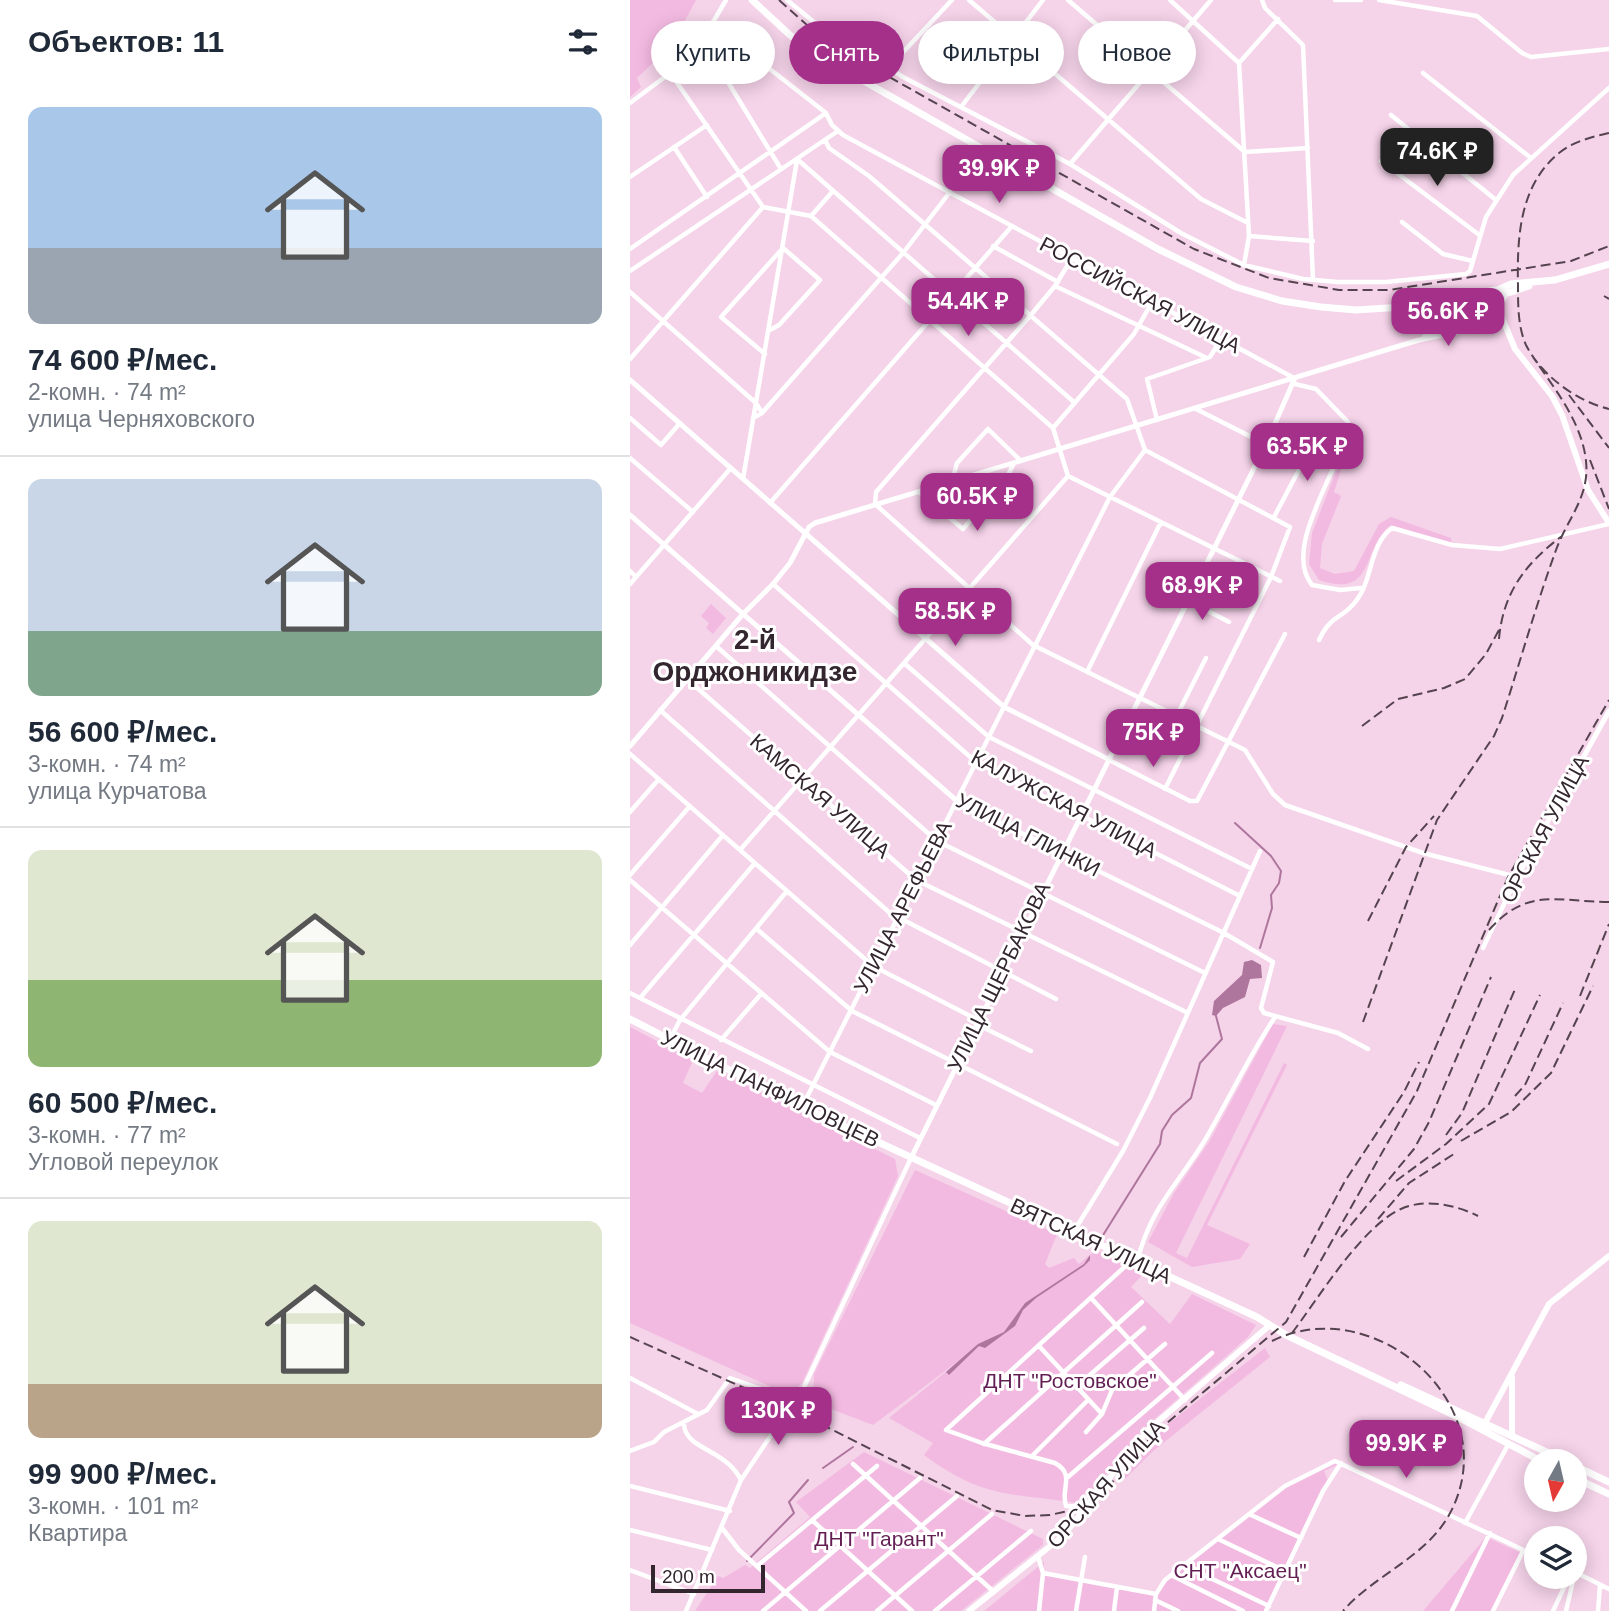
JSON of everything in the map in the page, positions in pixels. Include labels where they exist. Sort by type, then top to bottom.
[{"type":"main road","points":[[754,0],[828,58],[1160,246],[1238,284],[1283,298],[1332,305],[1396,305],[1523,285],[1556,283],[1609,266]]},
{"type":"main road","points":[[754,0],[792,36],[827,61],[1156,247],[1237,287],[1282,301],[1356,310],[1446,303],[1455,307],[1463,324],[1472,329],[1489,326],[1497,321],[1506,294],[1523,285]]},
{"type":"main road","points":[[1461,315],[1495,290]]},
{"type":"main road","points":[[1441,300],[1483,300],[1499,310],[1506,331],[1524,361],[1552,396],[1572,438],[1588,490],[1609,523]]},
{"type":"main road","points":[[1489,326],[1506,331]]},
{"type":"main road","name":"УЛИЦА ПАНФИЛОВЦЕВ","points":[[630,1019],[802,1107],[911,1158]]},
{"type":"main road","name":"ВЯТСКАЯ УЛИЦА","points":[[911,1158],[1483,1426],[1499,1429],[1540,1449]]},
{"type":"main road","points":[[1483,1426],[1549,1304],[1609,1256]]},
{"type":"main road","name":"ОРСКАЯ УЛИЦА","points":[[969,1611],[1064,1535],[1147,1432],[1186,1401],[1270,1325]]},
{"type":"main road","points":[[1508,1445],[1512,1436],[1510,1419],[1513,1372]]},
{"type":"main road","points":[[1488,1434],[1510,1419]]},
{"type":"main road","name":"ВЯТСКАЯ УЛИЦА","points":[[1483,1426],[1488,1434],[1524,1453]]},
{"type":"main road","points":[[1587,1472],[1609,1482]]},
{"type":"main road","points":[[1587,1484],[1609,1494]]},
{"type":"street","points":[[712,21],[726,0]]},
{"type":"street","points":[[788,0],[816,21]]},
{"type":"street","points":[[904,51],[952,0]]},
{"type":"street","points":[[969,0],[992,21]]},
{"type":"street","points":[[1026,21],[1043,0]]},
{"type":"street","points":[[1068,0],[1093,21]]},
{"type":"street","points":[[1170,0],[1193,21],[1211,0]]},
{"type":"street","points":[[1262,0],[1265,8],[1303,45],[1313,280]]},
{"type":"street","points":[[1335,0],[1361,0]]},
{"type":"street","points":[[1380,0],[1475,15],[1522,53],[1531,57],[1609,49]]},
{"type":"street","points":[[1239,62],[1278,19]]},
{"type":"street","points":[[1196,24],[1239,62],[1249,236],[1244,265]]},
{"type":"street","name":"РОССИЙСКАЯ УЛИЦА","points":[[775,73],[827,113],[838,131],[1295,381],[1315,389],[1348,422],[1308,532],[1303,561],[1312,585],[1340,590],[1361,588]]},
{"type":"street","points":[[1423,73],[1531,158]]},
{"type":"street","points":[[904,78],[1070,164],[1171,227],[1244,265],[1313,280],[1386,282],[1466,274],[1471,271],[1478,234],[1496,200],[1513,176],[1609,88]]},
{"type":"street","points":[[1064,83],[1201,199],[1248,223]]},
{"type":"street","points":[[630,103],[657,84]]},
{"type":"street","points":[[678,84],[763,207],[811,216],[1053,428],[1068,476],[1280,581]]},
{"type":"street","points":[[729,84],[781,169]]},
{"type":"street","points":[[961,107],[978,84]]},
{"type":"street","points":[[1070,164],[1139,84]]},
{"type":"street","points":[[1166,84],[1245,152],[1309,148]]},
{"type":"street","points":[[630,249],[827,113]]},
{"type":"street","points":[[1391,115],[1496,200]]},
{"type":"street","points":[[630,177],[707,125]]},
{"type":"street","points":[[630,271],[838,131]]},
{"type":"street","points":[[825,140],[829,148],[869,176],[1127,399],[1145,450],[1274,517],[1290,529],[1271,577],[1165,789]]},
{"type":"street","points":[[674,147],[707,197]]},
{"type":"street","points":[[797,159],[1075,403]]},
{"type":"street","points":[[743,480],[797,159]]},
{"type":"street","points":[[1381,162],[1478,234]]},
{"type":"street","points":[[811,216],[833,191]]},
{"type":"street","points":[[753,418],[762,413],[903,253],[950,192]]},
{"type":"street","points":[[630,359],[763,207]]},
{"type":"street","points":[[1402,222],[1443,254],[1473,261]]},
{"type":"street","points":[[770,503],[1012,226]]},
{"type":"street","points":[[1249,236],[1313,241]]},
{"type":"street","points":[[993,246],[1056,284],[1207,358]]},
{"type":"street","points":[[770,330],[779,325],[820,280],[783,248]]},
{"type":"street","points":[[766,355],[721,317],[783,248]]},
{"type":"street","points":[[874,504],[876,492],[1030,316],[1056,284],[1072,258]]},
{"type":"street","points":[[630,292],[756,403],[762,413]]},
{"type":"street","points":[[1053,428],[1139,327],[1152,302]]},
{"type":"street","points":[[1419,341],[1461,315]]},
{"type":"street","points":[[630,746],[743,614],[773,584],[790,563],[804,534],[815,523],[1060,448],[1295,381],[1419,341],[1472,329]]},
{"type":"street","points":[[1157,420],[1147,379],[1207,358],[1221,339]]},
{"type":"street","points":[[630,380],[1004,707],[1190,802],[1197,801],[1285,634]]},
{"type":"street","name":"УЛИЦА ЩЕРБАКОВА","points":[[686,1611],[741,1480],[794,1401],[799,1398],[955,1065],[1295,381]]},
{"type":"street","points":[[1196,409],[1303,463]]},
{"type":"street","points":[[630,418],[661,445],[680,423]]},
{"type":"street","points":[[951,482],[957,463],[988,429],[1021,461]]},
{"type":"street","points":[[1274,517],[1317,436]]},
{"type":"street","name":"УЛИЦА АРЕФЬЕВА","points":[[802,1107],[1110,497],[1145,450]]},
{"type":"street","points":[[630,458],[693,512]]},
{"type":"street","points":[[919,492],[963,529],[1011,473],[1014,463]]},
{"type":"street","points":[[630,584],[730,469]]},
{"type":"street","points":[[740,850],[1068,476]]},
{"type":"street","points":[[874,504],[1033,645],[1196,728],[1230,741],[1250,754],[1265,782],[1285,805],[1423,853],[1508,877],[1517,877]]},
{"type":"street","name":"УЛИЦА ГЛИНКИ","points":[[630,515],[957,801],[1224,933],[1273,961],[1261,1011],[1275,1017]]},
{"type":"street","points":[[1087,672],[1161,522]]},
{"type":"street","points":[[1319,640],[1330,620],[1358,600],[1382,536],[1392,528],[1452,545],[1500,549],[1609,523]]},
{"type":"street","points":[[630,572],[636,577]]},
{"type":"street","name":"КАЛУЖСКАЯ УЛИЦА","points":[[773,584],[976,762],[1240,896]]},
{"type":"street","points":[[1187,600],[1229,622]]},
{"type":"street","points":[[716,646],[937,841],[1205,972]]},
{"type":"street","points":[[1176,717],[1206,658]]},
{"type":"street","points":[[904,663],[989,737],[1252,869]]},
{"type":"street","name":"КАМСКАЯ УЛИЦА","points":[[687,679],[916,880],[1186,1012]]},
{"type":"street","points":[[660,710],[897,918],[1056,999]]},
{"type":"street","name":"ОРСКАЯ УЛИЦА","points":[[1483,948],[1517,877],[1609,711]]},
{"type":"street","points":[[630,754],[873,966],[1031,1051]]},
{"type":"street","points":[[630,812],[659,779]]},
{"type":"street","points":[[690,806],[630,877],[694,936],[830,1052],[936,1105]]},
{"type":"street","points":[[630,945],[723,835]]},
{"type":"street","points":[[1073,1234],[1123,1151],[1260,851]]},
{"type":"street","points":[[640,998],[755,863]]},
{"type":"street","points":[[670,1039],[680,1020],[758,930],[787,891]]},
{"type":"street","points":[[758,930],[852,1011],[1117,1144]]},
{"type":"street","points":[[630,993],[920,1138]]},
{"type":"street","points":[[721,1040],[761,994]]},
{"type":"street","points":[[1068,1477],[1063,1468],[1055,1463],[984,1444],[946,1430],[1134,1262],[1163,1198],[1202,1144],[1275,1017],[1338,1033],[1368,1049]]},
{"type":"street","points":[[1092,1298],[1186,1401]]},
{"type":"street","points":[[984,1444],[1142,1302]]},
{"type":"street","points":[[1076,1387],[1144,1328]]},
{"type":"street","points":[[1086,1432],[1102,1414],[1112,1390],[1166,1344]]},
{"type":"street","points":[[1039,1346],[1102,1414]]},
{"type":"street","points":[[1086,1507],[1066,1506],[1064,1497],[1068,1477],[1212,1353]]},
{"type":"street","points":[[630,1378],[698,1414]]},
{"type":"street","points":[[630,1451],[654,1443],[664,1432],[684,1424],[711,1405],[730,1378],[794,1401]]},
{"type":"street","points":[[1032,1457],[1088,1400]]},
{"type":"street","points":[[684,1424],[685,1437],[690,1442],[718,1453],[741,1480]]},
{"type":"street","points":[[1465,1523],[1508,1445]]},
{"type":"street","points":[[1185,1566],[1268,1609],[1338,1462]]},
{"type":"street","points":[[1154,1611],[1156,1597],[1171,1575],[1284,1486],[1338,1462],[1523,1551],[1493,1611]]},
{"type":"street","points":[[853,1464],[994,1592]]},
{"type":"street","points":[[757,1566],[877,1466]]},
{"type":"street","points":[[763,1611],[920,1478]]},
{"type":"street","points":[[630,1486],[730,1511]]},
{"type":"street","points":[[820,1611],[957,1496]]},
{"type":"street","points":[[877,1611],[992,1514]]},
{"type":"street","points":[[1249,1514],[1301,1538]]},
{"type":"street","points":[[813,1521],[912,1611]]},
{"type":"street","points":[[722,1528],[757,1566],[806,1611]]},
{"type":"street","points":[[630,1530],[712,1550]]},
{"type":"street","points":[[935,1611],[1031,1531]]},
{"type":"street","points":[[1452,1611],[1490,1533]]},
{"type":"street","points":[[1218,1539],[1286,1571]]},
{"type":"street","points":[[1038,1557],[1043,1573],[1039,1611]]},
{"type":"street","points":[[1076,1611],[1085,1558]]},
{"type":"street","points":[[630,1570],[694,1594]]},
{"type":"street","points":[[1043,1573],[1156,1597],[1178,1611]]},
{"type":"street","points":[[1171,1575],[1243,1611]]},
{"type":"street","points":[[1587,1580],[1609,1589]]},
{"type":"street","points":[[1598,1611],[1600,1585]]},
{"type":"street","points":[[1114,1611],[1116,1587]]},
{"type":"street","points":[[1553,1611],[1565,1589]]},
{"type":"street","points":[[1566,1611],[1571,1589]]},
{"type":"green space","points":[[630,0],[696,0],[685,21],[651,21],[651,65],[637,78],[641,87],[630,97]]},
{"type":"green space","points":[[1489,306],[1495,312],[1491,321],[1474,324],[1467,322],[1467,314]]},
{"type":"green space","points":[[1344,451],[1347,452],[1334,492],[1341,496],[1322,544],[1320,568],[1335,574],[1354,571],[1379,524],[1391,517],[1451,538],[1452,544],[1391,525],[1375,545],[1366,568],[1359,577],[1350,583],[1338,584],[1319,580],[1309,564],[1312,533]]},
{"type":"green space","points":[[711,604],[726,618],[713,634],[706,628],[709,623],[701,616]]},
{"type":"green space","points":[[1273,1024],[1287,1026],[1176,1253],[1187,1258],[1284,1063],[1287,1065],[1207,1225],[1250,1244],[1240,1259],[1192,1267],[1148,1242],[1174,1193],[1209,1142]]},
{"type":"green space","points":[[630,1027],[693,1060],[683,1083],[702,1093],[717,1071],[895,1159],[898,1176],[802,1383],[789,1395],[630,1323]]},
{"type":"green space","name":"ДНТ \"Ростовское\"","points":[[915,1170],[1057,1234],[1045,1264],[1049,1268],[1074,1258],[1079,1264],[1096,1250],[1144,1273],[1131,1287],[1170,1324],[1192,1294],[1256,1325],[1248,1337],[1143,1429],[1082,1504],[1000,1492],[965,1480],[924,1455],[933,1443],[889,1418],[969,1353],[873,1425],[813,1402],[814,1374]]},
{"type":"green space","points":[[1265,1348],[1270,1357],[1152,1452],[1126,1478],[1119,1476],[1155,1434]]},
{"type":"green space","name":"ДНТ \"Гарант\"","points":[[864,1452],[1043,1539],[1043,1545],[961,1611],[695,1611],[718,1576],[723,1578],[745,1565],[750,1568],[810,1517],[796,1502]]},
{"type":"green space","name":"СНТ \"Аксаец\"","points":[[1335,1462],[1339,1464],[1324,1471],[1328,1481],[1264,1611],[984,1611],[1044,1562],[1044,1574],[1153,1593],[1163,1580],[1273,1494]]},
{"type":"green space","points":[[1486,1537],[1521,1553],[1492,1611],[1423,1611]]},
{"type":"shaded area","points":[[1252,960],[1261,965],[1262,978],[1250,979],[1245,997],[1223,1008],[1216,1016],[1212,1015],[1214,1001],[1242,975],[1244,962]]},
{"type":"shaded area","points":[[1090,1255],[1090,1260],[1084,1266],[1036,1298],[1023,1310],[1015,1326],[985,1348],[979,1346],[949,1375],[946,1372],[978,1344],[1004,1332],[1025,1303],[1084,1264]]},
{"type":"waterway","points":[[1235,823],[1271,856],[1281,871],[1279,883],[1271,895],[1272,908],[1260,948]]},
{"type":"waterway","points":[[1100,1240],[1160,1144],[1162,1131],[1172,1115],[1191,1098],[1200,1063],[1222,1039],[1216,1016]]},
{"type":"waterway","points":[[823,1468],[853,1447]]},
{"type":"waterway","points":[[747,1561],[794,1513],[789,1502],[808,1480]]},
{"type":"railway","points":[[779,0],[816,33],[845,52],[1194,249],[1269,278],[1339,290],[1389,290],[1571,261],[1609,246]]},
{"type":"railway","points":[[1609,133],[1571,145],[1546,166],[1528,197],[1518,250],[1518,301],[1520,324],[1526,345],[1541,367],[1561,385],[1584,400],[1609,409]]},
{"type":"railway","points":[[1604,296],[1609,299]]},
{"type":"railway","points":[[1363,1022],[1437,820],[1494,736],[1502,718],[1556,550],[1585,486],[1586,461],[1579,433],[1566,406],[1533,357]]},
{"type":"railway","points":[[1569,395],[1609,448]]},
{"type":"railway","points":[[1590,460],[1609,509]]},
{"type":"railway","points":[[1499,639],[1505,607],[1518,580],[1527,568],[1562,536]]},
{"type":"railway","points":[[1362,726],[1398,699],[1444,688],[1465,679],[1486,654],[1500,628]]},
{"type":"railway","points":[[630,1337],[789,1408],[992,1510],[1025,1516],[1050,1515],[1086,1507],[1103,1493],[1154,1434],[1286,1322],[1417,1091],[1508,877],[1609,700]]},
{"type":"railway","points":[[1368,921],[1406,847],[1434,816]]},
{"type":"railway","points":[[1489,930],[1503,916],[1531,902],[1559,899],[1609,902]]},
{"type":"railway","points":[[1580,996],[1609,924]]},
{"type":"railway","points":[[1341,1237],[1414,1149],[1429,1122],[1491,977]]},
{"type":"railway","points":[[1461,1141],[1511,1112],[1551,1073],[1593,986]]},
{"type":"railway","points":[[1446,1135],[1462,1113],[1516,987]]},
{"type":"railway","points":[[1396,1181],[1446,1144],[1489,1104],[1540,995]]},
{"type":"railway","points":[[1515,1096],[1525,1085],[1563,1003]]},
{"type":"railway","points":[[1304,1257],[1345,1181],[1404,1092],[1419,1062]]},
{"type":"railway","points":[[1378,1219],[1409,1183],[1457,1152]]},
{"type":"railway","points":[[1292,1333],[1356,1247],[1386,1218],[1401,1209],[1430,1203],[1450,1206],[1478,1216]]},
{"type":"railway","points":[[1272,1341],[1312,1329],[1352,1331],[1389,1345],[1422,1368],[1447,1399],[1461,1435],[1463,1474],[1449,1515],[1439,1530],[1413,1555],[1355,1598],[1343,1611]]},
{"type":"district","name":"2-й Орджоникидзе","points":[[755,655]]}]
